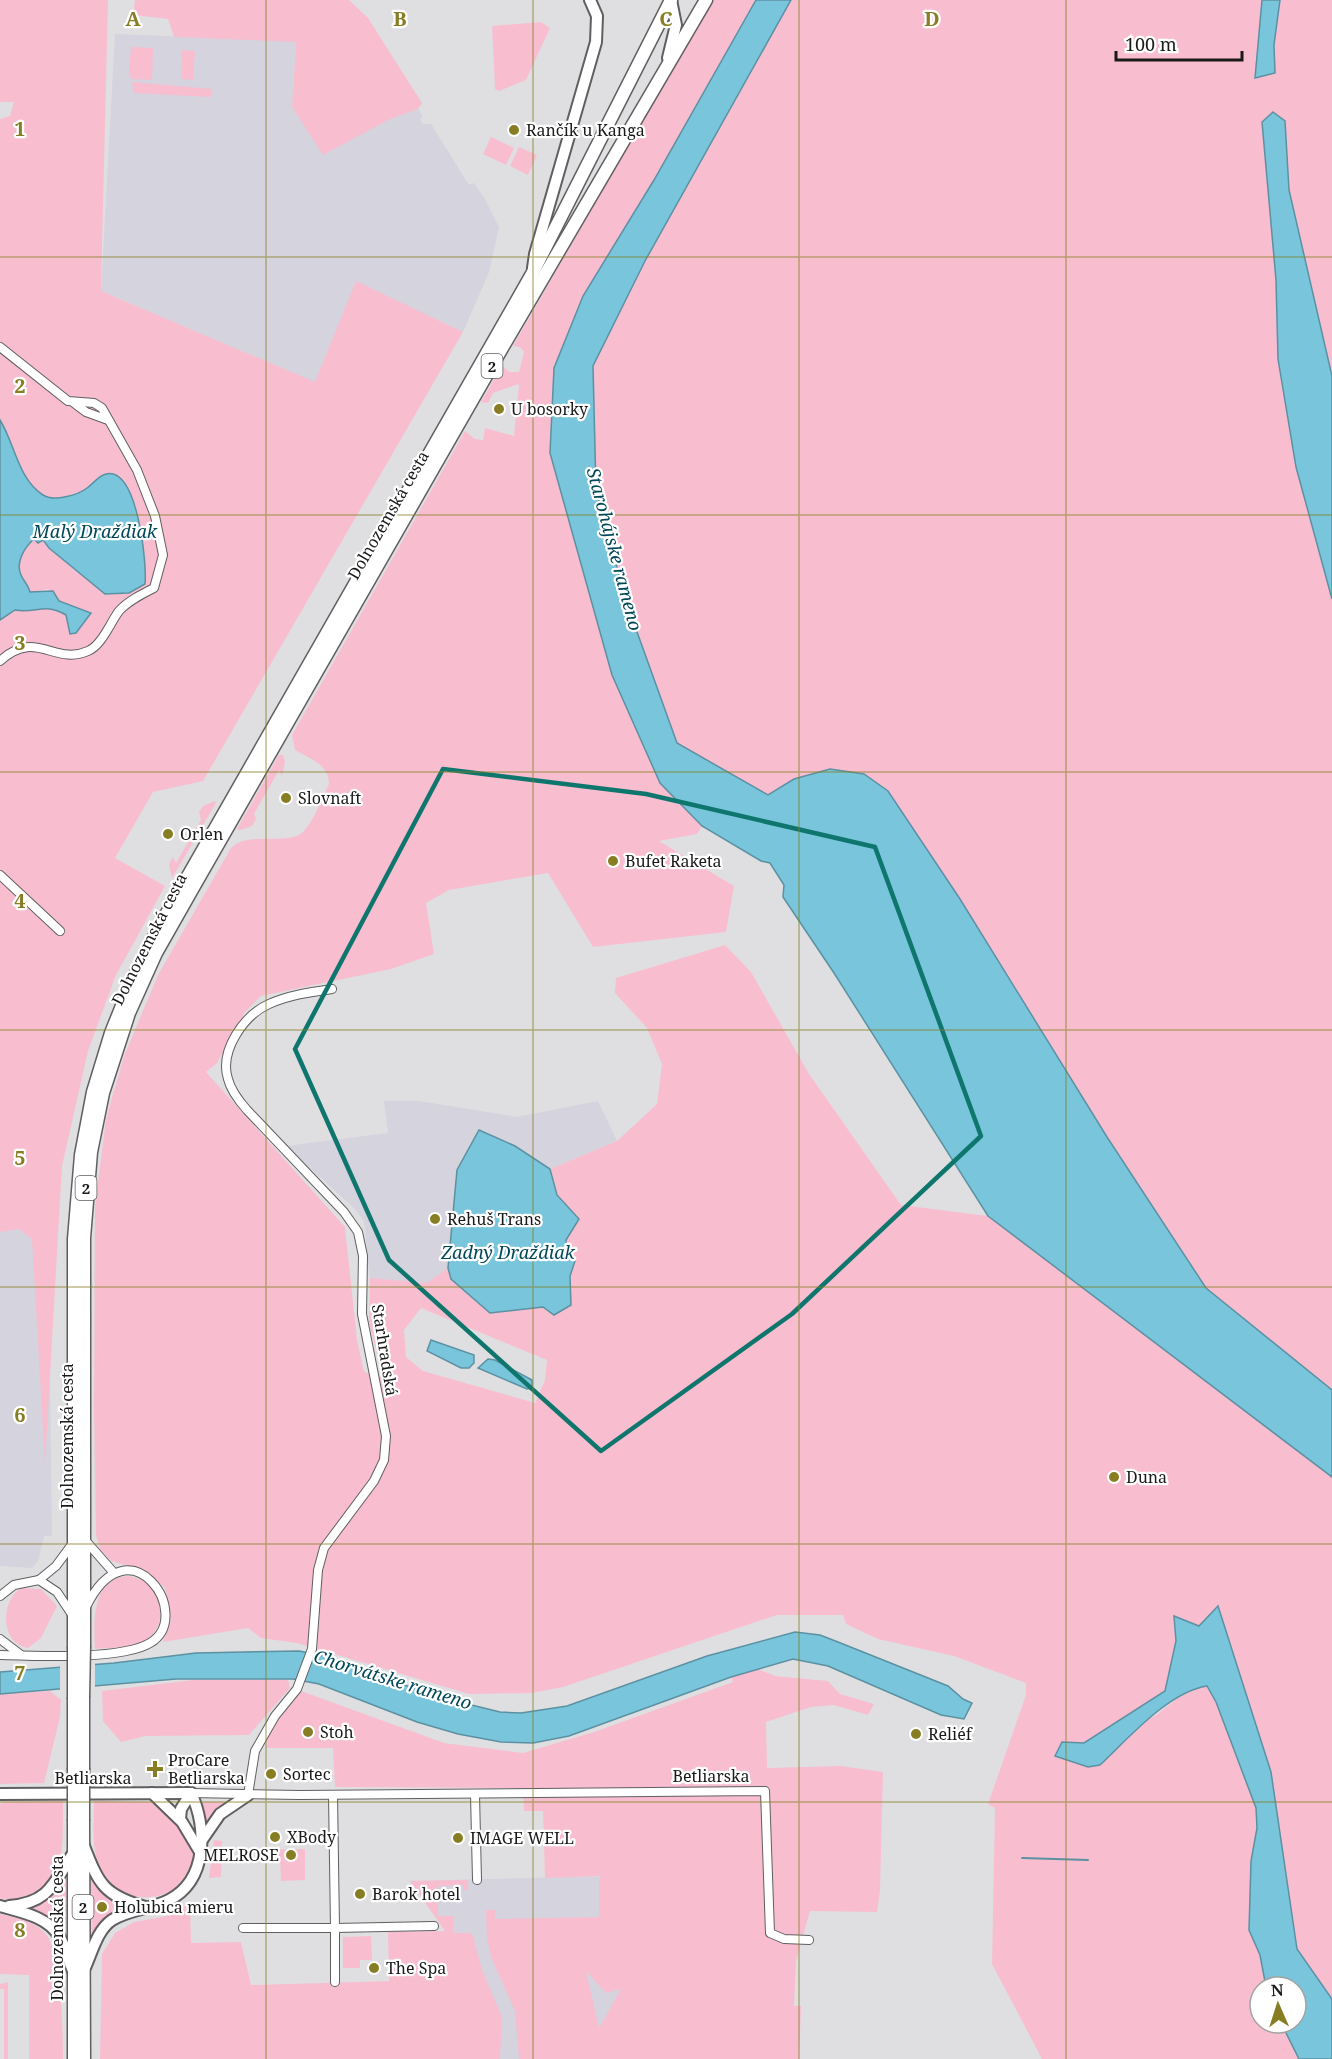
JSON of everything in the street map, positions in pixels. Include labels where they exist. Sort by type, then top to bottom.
[{"type":"main road","name":"Dolnozemská cesta","points":[[84,2059],[74,1852],[79,1821],[77,1189],[90,1104],[111,1034],[132,981],[159,927],[532,274],[671,0]]},
{"type":"main road","name":"Dolnozemská cesta","points":[[79,1540],[86,1194],[102,1093],[129,1013],[156,953],[190,893],[706,0]]},
{"type":"main road","name":"Dolnozemská cesta","points":[[74,2059],[83,1843],[79,1821]]},
{"type":"street","points":[[532,274],[535,254],[596,42],[597,16],[590,0]]},
{"type":"street","points":[[661,75],[675,32],[676,16],[671,0]]},
{"type":"street","points":[[0,347],[60,396],[74,403],[94,403],[102,408],[137,470],[155,516],[163,555],[154,588],[121,609],[95,647],[86,652],[68,655],[27,646],[11,650],[0,660]]},
{"type":"street","points":[[0,875],[60,931]]},
{"type":"street","name":"Starhradská","points":[[248,1795],[255,1751],[261,1737],[297,1689],[312,1649],[318,1570],[324,1548],[374,1481],[384,1460],[386,1436],[362,1314],[363,1256],[358,1232],[344,1212],[234,1095],[227,1078],[226,1063],[231,1044],[254,1014],[268,1004],[332,988]]},
{"type":"street","points":[[0,1596],[14,1585],[39,1580],[56,1566],[79,1540],[114,1573],[141,1575],[153,1582],[160,1591],[165,1614],[161,1629],[154,1640],[129,1650],[22,1656],[0,1655]]},
{"type":"street","points":[[39,1580],[57,1592],[79,1615],[96,1588],[114,1573]]},
{"type":"street","points":[[0,1639],[22,1656]]},
{"type":"street","name":"Betliarska","points":[[2,1795],[765,1791],[770,1933],[784,1939],[809,1940]]},
{"type":"street","points":[[152,1793],[180,1819],[201,1846]]},
{"type":"street","points":[[190,1793],[199,1812],[201,1846]]},
{"type":"street","points":[[180,1819],[182,1807],[190,1793]]},
{"type":"street","points":[[475,1794],[477,1880]]},
{"type":"street","points":[[78,1972],[97,1938],[108,1924],[130,1911],[170,1899],[183,1889],[195,1870],[201,1846],[220,1814],[248,1795]]},
{"type":"street","points":[[333,1795],[335,1982]]},
{"type":"street","points":[[83,1843],[97,1878],[104,1888],[119,1898],[146,1907]]},
{"type":"street","points":[[2,1906],[27,1904],[47,1892],[56,1884],[74,1852]]},
{"type":"street","points":[[2,1906],[36,1917],[51,1926],[62,1941],[78,1972]]},
{"type":"street","points":[[243,1928],[434,1926]]},
{"type":"highlighted area","points":[[443,769],[646,794],[875,847],[981,1136],[792,1314],[601,1451],[389,1260],[295,1049]]},
{"type":"shaded area","points":[[0,0],[108,0],[101,291],[315,382],[356,281],[463,332],[203,781],[153,792],[115,858],[165,886],[116,975],[88,1051],[62,1166],[45,1463],[32,1239],[19,1229],[0,1232],[0,620],[15,610],[52,609],[66,615],[70,634],[76,633],[91,613],[59,601],[48,589],[30,593],[19,570],[19,565],[24,550],[34,539],[43,540],[73,569],[107,595],[130,593],[145,584],[145,564],[134,501],[119,479],[116,477],[94,481],[84,490],[64,497],[45,497],[27,483],[0,420],[0,119],[10,116],[14,102],[0,102]]},
{"type":"shaded area","points":[[135,0],[349,0],[368,18],[422,103],[418,109],[390,119],[323,155],[292,107],[296,42],[174,37],[168,19],[133,15]]},
{"type":"shaded area","points":[[712,0],[756,0],[654,180],[583,296],[554,368],[550,453],[612,675],[660,783],[702,826],[697,834],[659,841],[734,886],[726,932],[593,947],[548,873],[449,890],[426,903],[434,954],[391,969],[261,996],[245,1012],[217,1063],[206,1072],[345,1227],[357,1340],[364,1372],[383,1378],[369,1321],[370,1278],[427,1283],[448,1268],[451,1280],[490,1313],[543,1307],[571,1290],[570,1276],[575,1261],[566,1250],[566,1240],[579,1219],[557,1195],[550,1169],[617,1141],[657,1104],[662,1064],[647,1028],[615,993],[616,978],[725,945],[751,972],[809,1074],[901,1205],[988,1216],[1332,1477],[1332,1999],[1297,1949],[1271,1772],[1218,1606],[1199,1626],[1174,1616],[1176,1641],[1165,1691],[1084,1743],[1062,1742],[1055,1756],[1155,1716],[1188,1690],[1206,1686],[1216,1702],[1256,1808],[1257,1828],[1251,1861],[1249,1930],[1260,1955],[1264,1975],[1248,1975],[1248,2035],[1287,2035],[1299,2059],[1042,2059],[992,1964],[995,1808],[988,1804],[1026,1695],[1026,1683],[954,1656],[878,1639],[846,1624],[843,1615],[777,1615],[563,1687],[532,1693],[469,1694],[297,1643],[261,1638],[248,1628],[163,1642],[171,1621],[165,1588],[148,1572],[111,1561],[100,1549],[96,1535],[94,1411],[95,1206],[106,1119],[124,1056],[158,975],[231,848],[248,840],[297,836],[304,831],[315,815],[329,784],[328,777],[318,763],[295,750],[292,735],[465,431],[475,439],[483,440],[485,428],[514,436],[519,384],[493,393],[488,403],[481,402],[502,365],[509,372],[519,372],[524,352],[520,347],[513,346]],"holes":[[[421,1308],[547,1360],[545,1380],[535,1403],[423,1371],[406,1357],[404,1330]]]},
{"type":"shaded area","points":[[791,0],[1262,0],[1255,78],[1275,72],[1274,45],[1280,0],[1332,0],[1332,380],[1296,467],[1332,599],[1332,1390],[1206,1288],[1107,1137],[960,899],[888,791],[794,779],[769,795],[677,743],[627,604],[596,490],[593,366],[645,261]]},
{"type":"shaded area","points":[[541,22],[550,28],[526,80],[499,91],[495,89],[492,26]]},
{"type":"shaded area","points":[[115,34],[296,41],[292,107],[416,94],[422,103],[418,109],[423,116],[420,119],[423,124],[431,124],[469,185],[474,183],[485,199],[499,227],[489,272],[463,332],[439,320],[316,383],[101,291]]},
{"type":"shaded area","points":[[131,47],[153,48],[152,80],[132,79],[129,74]]},
{"type":"shaded area","points":[[182,50],[195,51],[193,80],[181,79]]},
{"type":"shaded area","points":[[132,82],[212,89],[211,97],[134,93]]},
{"type":"shaded area","points":[[491,137],[514,148],[506,165],[483,154]]},
{"type":"shaded area","points":[[519,147],[537,155],[528,175],[510,166]]},
{"type":"shaded area","points":[[279,755],[283,755],[285,762],[282,776],[279,770],[254,814],[256,819],[252,826],[237,829]]},
{"type":"shaded area","points":[[215,801],[216,803],[172,878],[169,864],[173,857],[176,863],[201,820],[199,812],[203,806]]},
{"type":"shaded area","points":[[384,1101],[419,1101],[517,1117],[598,1101],[617,1141],[550,1169],[515,1146],[457,1170],[448,1268],[427,1283],[370,1278],[364,1221],[355,1209],[286,1146],[388,1133]]},
{"type":"shaded area","points":[[0,1146],[47,1157],[52,1536],[44,1536],[38,1561],[32,1568],[0,1566]]},
{"type":"shaded area","points":[[129,1576],[146,1582],[156,1592],[161,1614],[156,1629],[152,1635],[140,1643],[95,1649],[95,1614],[101,1593],[108,1584]]},
{"type":"shaded area","points":[[21,1588],[41,1589],[57,1606],[41,1638],[28,1648],[12,1639],[6,1621],[9,1602]]},
{"type":"shaded area","points":[[758,1669],[775,1676],[828,1681],[840,1694],[874,1704],[868,1715],[834,1705],[811,1707],[766,1722],[767,1768],[841,1766],[883,1772],[880,1891],[877,1912],[810,1911],[796,1961],[794,2006],[801,2006],[799,2059],[519,2059],[515,2011],[491,1957],[487,1938],[486,1910],[495,1910],[495,1919],[599,1917],[599,1878],[603,1876],[545,1878],[543,1811],[524,1811],[523,1788],[335,1787],[333,1748],[266,1748],[270,1730],[301,1691],[444,1743],[523,1753],[594,1732],[733,1682],[731,1677]],"holes":[[[586,1971],[606,1993],[621,1989],[599,2028]]]},
{"type":"shaded area","points":[[193,1680],[288,1680],[290,1688],[249,1735],[146,1736],[121,1742],[103,1721],[102,1691]]},
{"type":"shaded area","points":[[50,1691],[61,1700],[60,1717],[44,1783],[0,1784],[0,1694]]},
{"type":"shaded area","points":[[63,1801],[63,1839],[57,1871],[49,1883],[38,1892],[22,1898],[0,1899],[0,1804]]},
{"type":"shaded area","points":[[94,1801],[157,1802],[183,1827],[192,1844],[193,1860],[190,1873],[182,1883],[172,1891],[160,1896],[146,1897],[132,1895],[109,1885],[95,1854]]},
{"type":"shaded area","points":[[198,1802],[230,1802],[218,1811],[204,1829]]},
{"type":"shaded area","points":[[214,1840],[222,1841],[221,1877],[209,1878]]},
{"type":"shaded area","points":[[305,1849],[305,1880],[281,1881],[280,1859],[258,1859],[258,1850]]},
{"type":"shaded area","points":[[738,1873],[769,2059],[489,2059],[488,1991],[410,1881]]},
{"type":"shaded area","points":[[67,1878],[66,1936],[50,1918],[31,1908],[51,1896]]},
{"type":"shaded area","points":[[91,1878],[107,1898],[128,1907],[108,1916],[92,1936]]},
{"type":"shaded area","points":[[468,1880],[468,1890],[463,1890],[463,1885],[438,1886],[438,1916],[453,1916],[453,1933],[470,1933],[473,1936],[482,1970],[502,2017],[500,2059],[100,2059],[102,1954],[115,1933],[134,1922],[173,1915],[190,1902],[191,1943],[241,1942],[251,1985],[389,1981],[388,1932],[445,1931],[410,1881]]},
{"type":"shaded area","points":[[0,1914],[33,1924],[43,1931],[49,1940],[58,1972],[63,2059],[29,2059],[29,1975],[0,1974]]},
{"type":"shaded area","points":[[371,1936],[372,1960],[360,1960],[360,1968],[343,1968],[343,1937]]},
{"type":"shaded area","points":[[8,1982],[8,2059],[4,2059],[4,1989],[0,1989],[0,1984]]},
{"type":"water","points":[[756,0],[791,0],[645,261],[593,366],[596,490],[627,604],[677,743],[768,795],[794,779],[830,769],[864,774],[888,791],[960,899],[1107,1137],[1206,1288],[1332,1390],[1332,1477],[988,1216],[834,973],[783,897],[784,885],[770,863],[761,861],[702,826],[660,783],[612,675],[550,453],[554,368],[583,296],[654,180]]},
{"type":"water","points":[[1262,0],[1280,0],[1274,45],[1275,73],[1255,78]]},
{"type":"water","points":[[1273,112],[1285,121],[1289,190],[1332,376],[1332,599],[1296,467],[1278,359],[1276,280],[1262,122]]},
{"type":"water","name":"Malý Draždiak","points":[[0,420],[22,471],[43,495],[59,498],[72,495],[83,491],[100,476],[106,474],[117,476],[126,485],[133,500],[142,539],[145,584],[129,593],[105,594],[49,548],[43,540],[38,543],[34,539],[22,555],[19,570],[30,592],[53,591],[59,601],[91,613],[76,633],[70,634],[66,615],[52,609],[15,610],[0,620]]},
{"type":"water","name":"Zadný Draždiak","points":[[479,1130],[515,1146],[550,1169],[557,1195],[579,1219],[566,1240],[566,1250],[575,1261],[570,1276],[571,1305],[554,1315],[543,1307],[490,1313],[451,1279],[448,1268],[457,1170]]},
{"type":"water","points":[[431,1340],[474,1355],[474,1363],[469,1368],[461,1368],[427,1351]]},
{"type":"water","points":[[488,1359],[495,1360],[532,1380],[532,1388],[527,1389],[478,1368]]},
{"type":"water","points":[[1218,1606],[1271,1772],[1297,1949],[1332,1999],[1332,2059],[1299,2059],[1287,2035],[1308,2035],[1308,1975],[1264,1975],[1260,1955],[1249,1930],[1251,1861],[1257,1828],[1256,1808],[1216,1702],[1207,1686],[1192,1690],[1163,1707],[1100,1765],[1088,1767],[1055,1756],[1062,1742],[1084,1743],[1165,1691],[1176,1641],[1174,1616],[1199,1626]]},
{"type":"water","name":"Chorvátske rameno","points":[[795,1632],[820,1635],[948,1686],[963,1699],[972,1703],[964,1719],[941,1715],[828,1666],[793,1659],[731,1677],[569,1736],[533,1743],[501,1742],[458,1734],[417,1722],[319,1684],[293,1679],[176,1679],[0,1694],[0,1672],[114,1663],[196,1653],[299,1651],[324,1656],[435,1696],[500,1712],[521,1713],[567,1706],[707,1656]]},
{"type":"pier","points":[[95,1661],[95,1690],[60,1693],[60,1664]]},
{"type":"waterway","points":[[1022,1858],[1088,1860]]},
{"type":"place","name":"Rančík u Kanga","points":[[514,130]]},
{"type":"place","name":"U bosorky","points":[[499,409]]},
{"type":"place","name":"Slovnaft","points":[[286,798]]},
{"type":"place","name":"Orlen","points":[[168,834]]},
{"type":"place","name":"Bufet Raketa","points":[[613,861]]},
{"type":"place","name":"Rehuš Trans","points":[[435,1219]]},
{"type":"place","name":"Duna","points":[[1114,1477]]},
{"type":"place","name":"Stoh","points":[[308,1732]]},
{"type":"place","name":"Reliéf","points":[[916,1734]]},
{"type":"place","name":"ProCare Betliarska","points":[[155,1769]]},
{"type":"place","name":"Sortec","points":[[271,1774]]},
{"type":"place","name":"XBody","points":[[275,1837]]},
{"type":"place","name":"IMAGE WELL","points":[[458,1838]]},
{"type":"place","name":"MELROSE","points":[[291,1855]]},
{"type":"place","name":"Barok hotel","points":[[360,1894]]},
{"type":"place","name":"Holubica mieru","points":[[102,1907]]},
{"type":"place","name":"The Spa","points":[[374,1968]]},
{"type":"water label","name":"Starohájske rameno","points":[[615,549]]}]
